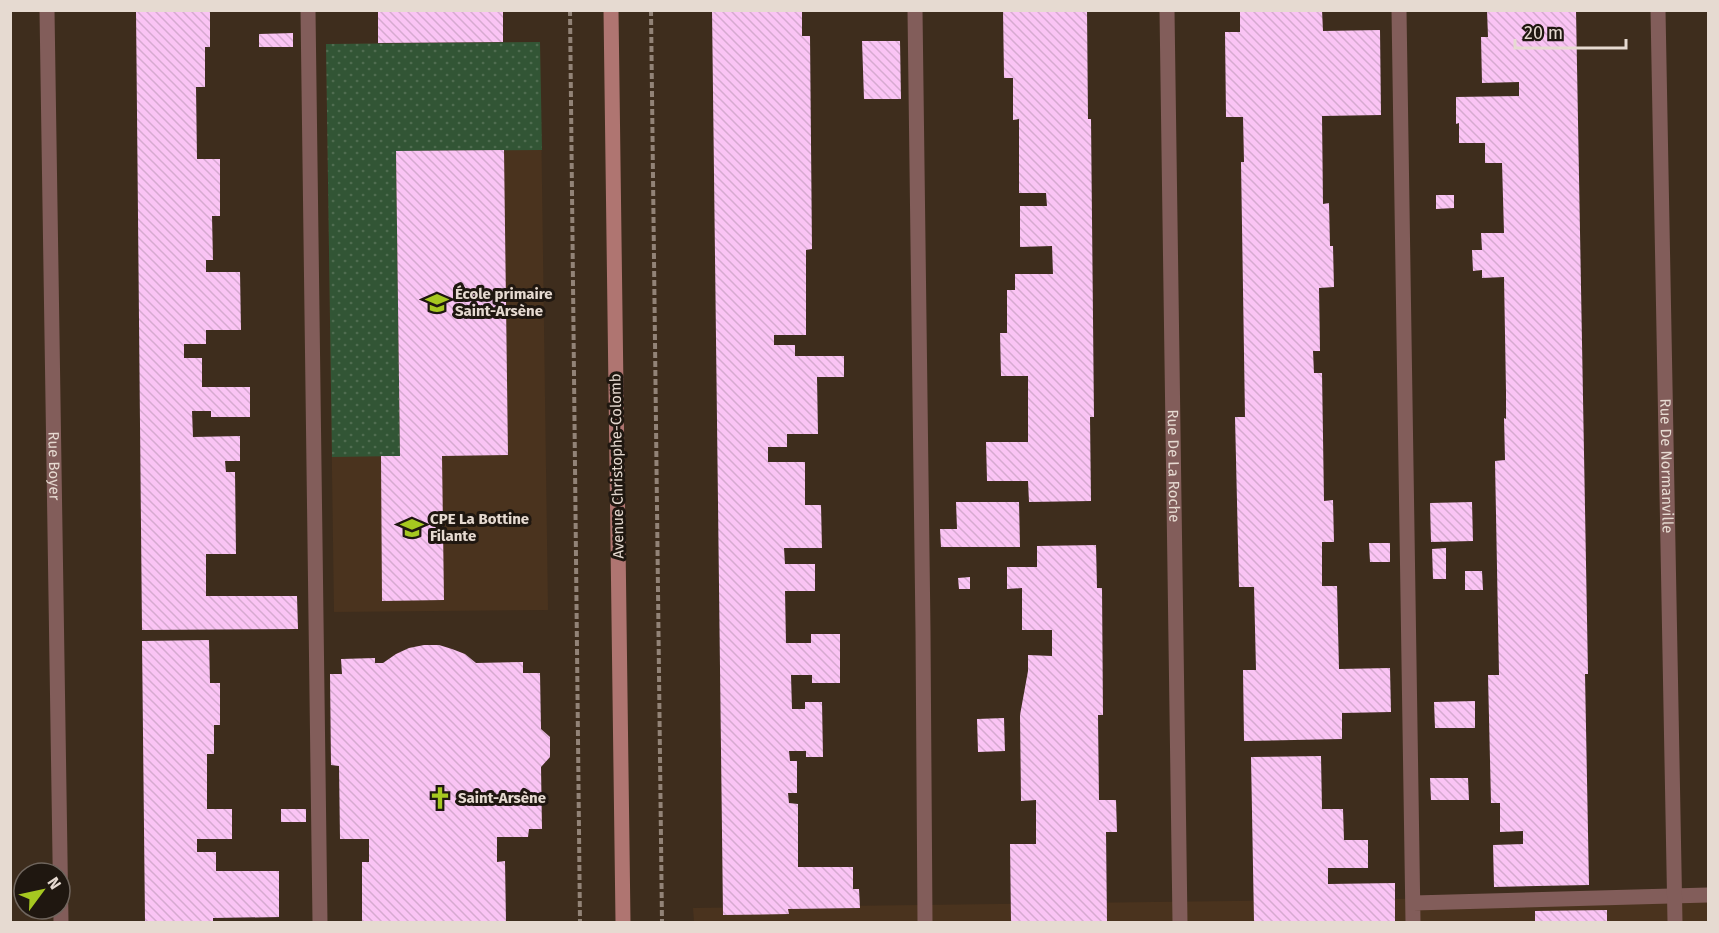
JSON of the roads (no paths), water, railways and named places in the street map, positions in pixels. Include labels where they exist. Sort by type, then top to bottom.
[{"type":"main road","name":"Avenue Christophe-Colomb","points":[[611,10],[623,922]]},
{"type":"street","name":"Rue Boyer","points":[[47,10],[61,922]]},
{"type":"street","points":[[308,10],[320,922]]},
{"type":"street","points":[[915,10],[925,922]]},
{"type":"street","name":"Rue De La Roche","points":[[1167,10],[1180,922]]},
{"type":"street","points":[[1399,10],[1413,922]]},
{"type":"street","name":"Rue De Normanville","points":[[1658,10],[1675,922]]},
{"type":"street","points":[[1413,903],[1708,895]]},
{"type":"place","name":"École primaire Saint-Arsène","points":[[437,303]]},
{"type":"place","name":"CPE La Bottine Filante","points":[[412,528]]},
{"type":"place","name":"Saint-Arsène","points":[[440,798]]}]
